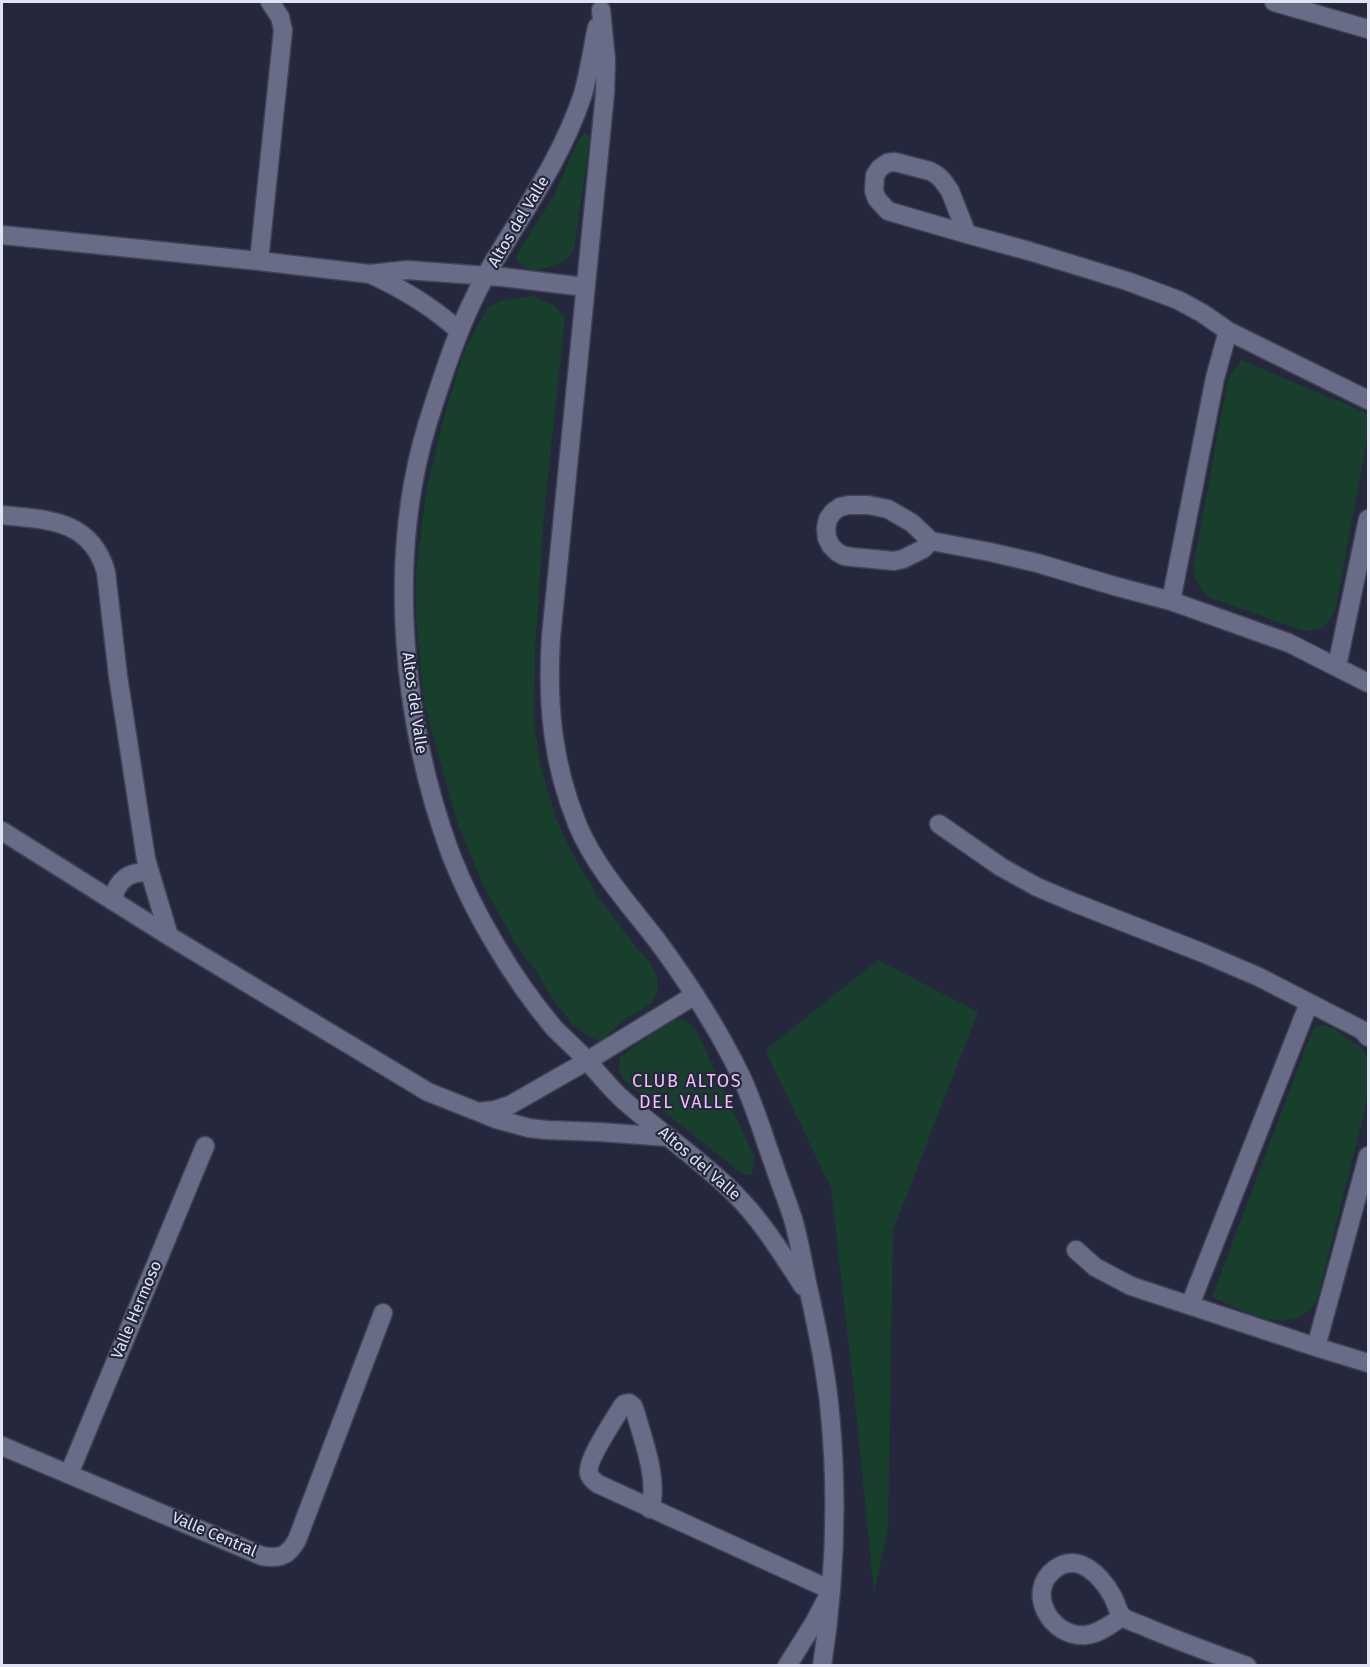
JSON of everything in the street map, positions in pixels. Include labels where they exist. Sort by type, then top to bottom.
[{"type":"street","points":[[259,261],[283,43],[280,17],[270,2]]},
{"type":"street","points":[[1274,2],[1368,29]]},
{"type":"street","name":"Altos del Valle","points":[[602,6],[583,96],[549,172],[486,276],[459,331],[426,428],[405,550],[405,615],[409,681],[414,717],[424,765],[452,855],[488,931],[526,989],[555,1028],[618,1095],[736,1195],[778,1248],[811,1298]]},
{"type":"street","name":"Altos del Valle","points":[[602,6],[606,60],[605,93],[551,637],[550,715],[555,752],[566,794],[579,827],[615,886],[695,995],[726,1047],[757,1113],[793,1220],[822,1354],[834,1457],[835,1527],[828,1630],[822,1665]]},
{"type":"street","points":[[967,234],[950,191],[937,175],[895,162],[880,168],[875,175],[874,191],[877,199],[888,210],[967,234],[1029,251],[1178,300],[1203,312],[1228,331],[1368,400]]},
{"type":"street","points":[[2,235],[370,274],[407,270],[585,287]]},
{"type":"street","points":[[370,274],[418,299],[441,314],[459,331]]},
{"type":"street","points":[[1171,601],[1219,357],[1228,331]]},
{"type":"street","points":[[931,541],[923,549],[894,561],[852,557],[844,556],[831,546],[826,528],[828,519],[840,507],[878,506],[900,515],[931,541],[1037,563],[1171,601],[1289,643],[1368,682]]},
{"type":"street","points":[[2,515],[43,520],[72,528],[90,541],[102,558],[106,572],[120,688],[147,859],[169,936]]},
{"type":"street","points":[[1337,666],[1368,519]]},
{"type":"street","points":[[939,824],[1001,867],[1037,887],[1259,977],[1362,1030],[1368,1037]]},
{"type":"street","points":[[2,831],[169,936],[428,1092],[513,1125],[547,1130],[668,1137]]},
{"type":"street","points":[[113,901],[114,892],[123,878],[141,872],[150,873]]},
{"type":"street","points":[[479,1112],[510,1105],[695,995]]},
{"type":"street","points":[[1190,1305],[1309,1003]]},
{"type":"street","name":"Valle Hermoso","points":[[69,1474],[205,1146]]},
{"type":"street","points":[[1316,1347],[1368,1156]]},
{"type":"street","points":[[1076,1250],[1095,1267],[1131,1286],[1368,1363]]},
{"type":"street","name":"Valle Central","points":[[2,1446],[262,1556],[273,1558],[283,1556],[292,1549],[297,1540],[384,1313]]},
{"type":"street","points":[[650,1509],[653,1499],[653,1480],[635,1411],[629,1403],[624,1404],[591,1459],[589,1472],[592,1479],[650,1509],[831,1590]]},
{"type":"street","points":[[1122,1617],[1098,1632],[1087,1635],[1076,1635],[1064,1631],[1053,1623],[1046,1613],[1042,1602],[1042,1589],[1054,1570],[1073,1563],[1083,1565],[1092,1570],[1106,1586],[1122,1617],[1247,1665]]},
{"type":"street","name":"Altos del Valle","points":[[787,1665],[814,1623],[831,1590]]},
{"type":"green space","points":[[584,133],[590,138],[574,248],[570,257],[564,262],[536,271],[525,268],[516,259],[518,252],[554,196],[577,143]]},
{"type":"green space","points":[[534,296],[555,306],[565,318],[544,514],[535,652],[534,721],[540,764],[556,818],[570,849],[598,897],[650,962],[657,976],[658,991],[651,1003],[626,1018],[601,1041],[591,1038],[573,1025],[551,997],[536,971],[517,946],[483,885],[458,825],[424,704],[416,618],[416,571],[427,487],[446,409],[466,346],[488,307],[503,300]]},
{"type":"green space","points":[[1241,360],[1367,413],[1368,436],[1335,611],[1326,625],[1320,629],[1304,631],[1208,597],[1196,581],[1193,568],[1228,379]]},
{"type":"green space","points":[[878,960],[978,1012],[893,1230],[888,1529],[874,1593],[831,1188],[765,1050]]},
{"type":"green space","points":[[679,1019],[687,1021],[696,1030],[755,1158],[752,1174],[746,1175],[740,1172],[625,1081],[619,1071],[620,1057],[670,1021]]},
{"type":"green space","points":[[1323,1025],[1333,1028],[1364,1050],[1368,1059],[1368,1098],[1317,1300],[1308,1311],[1291,1320],[1268,1319],[1212,1297],[1310,1036],[1315,1027]]},
{"type":"district","name":"CLUB ALTOS DEL VALLE","points":[[687,1092]]}]
